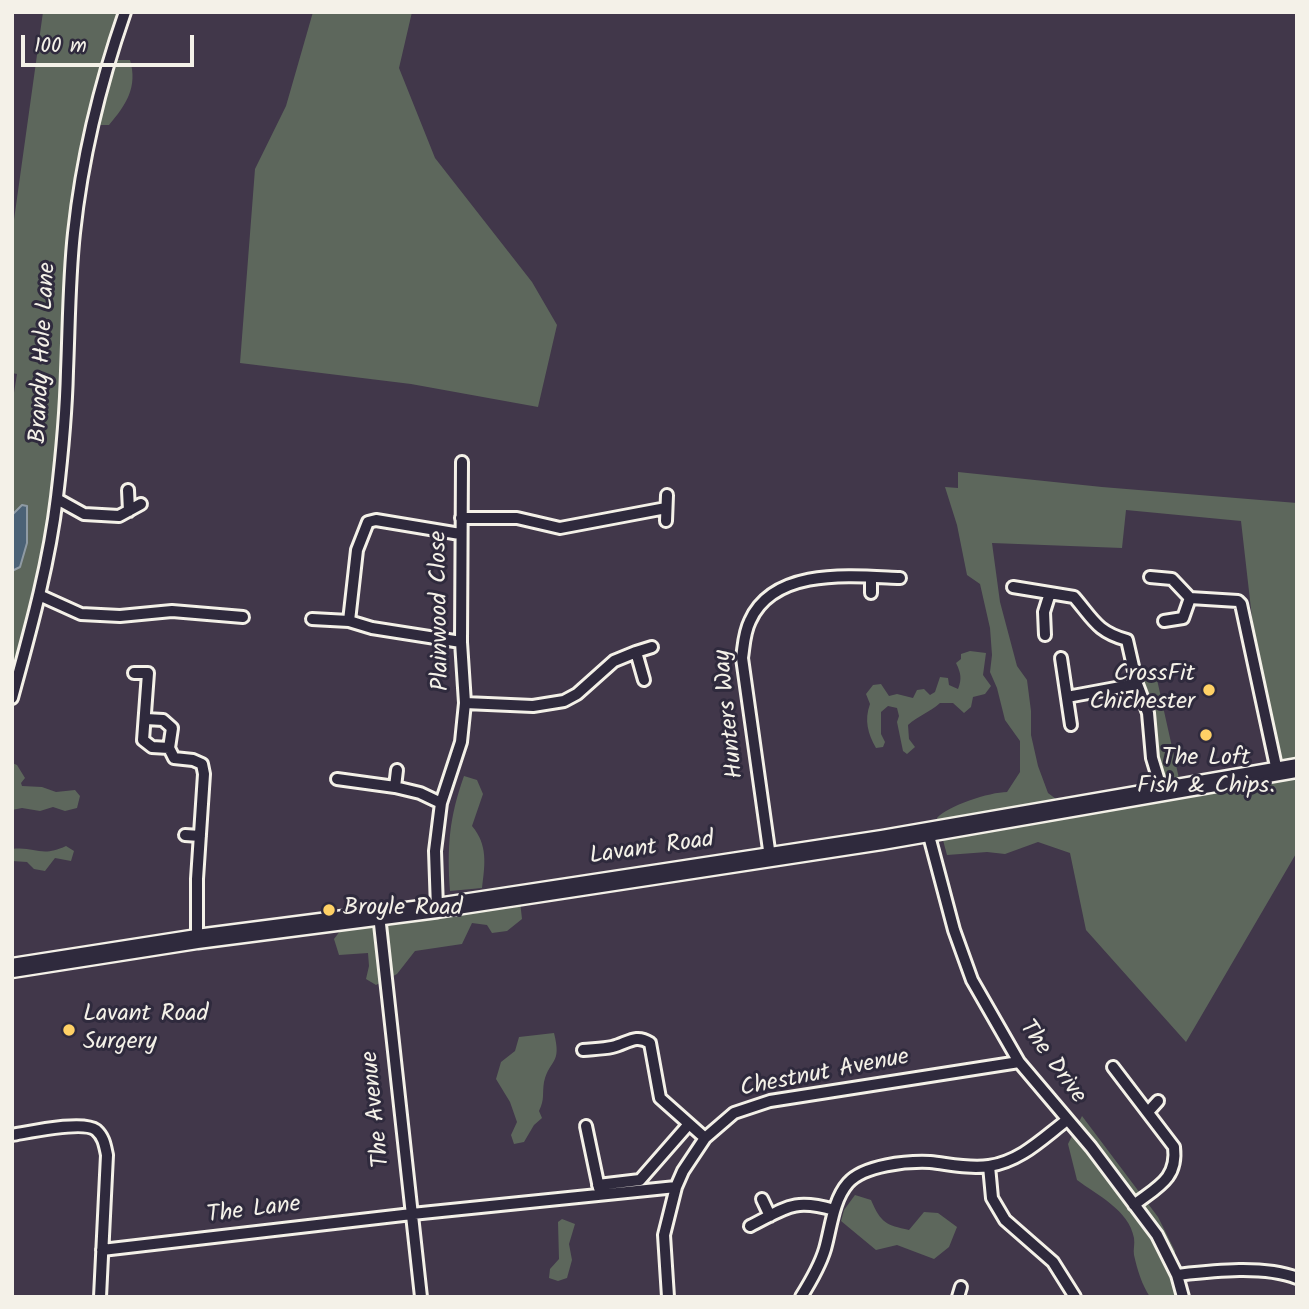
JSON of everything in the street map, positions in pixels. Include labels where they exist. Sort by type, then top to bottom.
[{"type":"main road","name":"Lavant Road","points":[[12,968],[197,939],[437,908],[770,857],[1297,768]]},
{"type":"street","name":"Brandy Hole Lane","points":[[12,698],[40,595],[57,499],[65,408],[68,306],[84,159],[108,59],[125,12]]},
{"type":"street","name":"Plainwood Close","points":[[437,908],[435,851],[442,803],[461,742],[465,703],[461,642],[462,463]]},
{"type":"street","points":[[128,490],[129,511]]},
{"type":"street","points":[[666,521],[667,495]]},
{"type":"street","points":[[57,499],[84,514],[120,516],[141,504]]},
{"type":"street","name":"Plainwood Close","points":[[461,518],[517,518],[560,528],[666,508]]},
{"type":"street","points":[[348,621],[357,550],[368,522],[376,520],[460,534]]},
{"type":"street","points":[[871,577],[872,593]]},
{"type":"street","points":[[1150,577],[1172,579],[1189,598],[1238,601],[1241,604],[1278,771]]},
{"type":"street","name":"Hunters Way","points":[[770,857],[743,658],[744,637],[750,619],[764,600],[786,586],[819,579],[900,578]]},
{"type":"street","points":[[1013,587],[1074,597],[1108,635],[1127,640],[1137,684],[1148,713],[1152,758],[1162,791]]},
{"type":"street","points":[[1045,635],[1044,612],[1050,593]]},
{"type":"street","points":[[40,595],[81,614],[103,616],[172,611],[243,617]]},
{"type":"street","points":[[1164,621],[1182,618],[1189,598]]},
{"type":"street","points":[[312,619],[348,621],[372,628],[461,642]]},
{"type":"street","name":"Plainwood Close","points":[[465,703],[533,706],[564,701],[577,694],[614,661],[652,647]]},
{"type":"street","points":[[636,652],[644,680]]},
{"type":"street","points":[[1062,659],[1071,725]]},
{"type":"street","points":[[134,673],[148,673],[143,740],[152,747],[169,748]]},
{"type":"street","points":[[1067,697],[1137,684]]},
{"type":"street","points":[[146,719],[163,720],[172,728],[169,748],[174,758],[194,760],[202,764],[204,774],[196,893],[197,939]]},
{"type":"street","points":[[395,787],[397,770]]},
{"type":"street","points":[[337,779],[395,787],[420,793],[442,803]]},
{"type":"street","name":"The Drive","points":[[928,832],[954,930],[972,980],[1019,1062],[1091,1147],[1157,1236],[1177,1275],[1183,1297]]},
{"type":"street","points":[[185,835],[200,836]]},
{"type":"street","name":"The Avenue","points":[[379,915],[421,1297]]},
{"type":"street","points":[[583,1050],[616,1046],[628,1039],[643,1038],[650,1043],[660,1098],[705,1138]]},
{"type":"street","name":"Chestnut Avenue","points":[[668,1297],[664,1235],[676,1187],[683,1171],[705,1138],[734,1113],[770,1101],[1019,1062]]},
{"type":"street","points":[[1113,1067],[1174,1147],[1176,1160],[1167,1179],[1134,1205]]},
{"type":"street","points":[[1148,1112],[1158,1101]]},
{"type":"street","points":[[801,1297],[814,1277],[825,1250],[834,1210],[847,1184],[862,1171],[927,1162],[968,1167],[1010,1161],[1026,1153],[1067,1120]]},
{"type":"street","points":[[599,1190],[640,1180],[689,1124]]},
{"type":"street","points":[[12,1135],[83,1125],[95,1129],[104,1140],[107,1155],[100,1297]]},
{"type":"street","points":[[586,1126],[599,1190]]},
{"type":"street","points":[[989,1166],[992,1198],[1005,1220],[1053,1262],[1075,1297]]},
{"type":"street","points":[[411,1214],[599,1190],[676,1187]]},
{"type":"street","points":[[762,1199],[770,1216]]},
{"type":"street","points":[[750,1226],[792,1205],[812,1204],[834,1210]]},
{"type":"street","name":"The Lane","points":[[102,1250],[411,1214]]},
{"type":"street","points":[[1177,1275],[1221,1270],[1285,1274],[1297,1278]]},
{"type":"shaded area","points":[[43,12],[122,12],[80,159],[53,499],[39,580],[12,674],[12,571],[20,566],[27,543],[22,505],[12,515],[12,405],[17,374],[12,373],[12,234]]},
{"type":"shaded area","points":[[313,12],[412,12],[399,68],[435,158],[532,282],[557,325],[538,407],[411,384],[240,363],[255,169],[286,106]]},
{"type":"shaded area","points":[[112,60],[130,60],[131,87],[121,110],[109,125],[96,125]]},
{"type":"shaded area","points":[[958,472],[1297,503],[1297,763],[1279,766],[1255,644],[1241,521],[1126,510],[1122,548],[992,543],[1000,602],[1017,666],[1027,680],[1031,735],[1048,793],[1060,802],[1297,774],[1297,852],[1186,1042],[1086,930],[1070,853],[1038,842],[1005,854],[987,852],[947,855],[937,818],[969,800],[1007,792],[1020,772],[1020,741],[1005,720],[990,672],[990,628],[980,584],[967,575],[957,525],[945,487],[958,488]]},
{"type":"shaded area","points":[[970,651],[986,653],[983,675],[991,686],[985,694],[973,697],[971,707],[964,713],[953,703],[940,703],[908,725],[909,739],[915,747],[907,754],[903,751],[897,708],[888,706],[881,712],[881,734],[885,742],[883,747],[876,748],[867,721],[870,704],[866,694],[873,685],[881,684],[889,696],[897,694],[913,698],[917,690],[924,689],[930,695],[935,692],[940,677],[948,678],[949,685],[958,689],[960,676],[956,663],[961,659],[961,654]]},
{"type":"shaded area","points":[[1154,666],[1180,783],[1170,785],[1158,760],[1152,714],[1138,676]]},
{"type":"shaded area","points":[[12,763],[17,765],[25,778],[22,786],[42,787],[56,792],[75,790],[80,796],[77,808],[65,811],[53,807],[40,811],[22,808],[12,810]]},
{"type":"shaded area","points":[[464,776],[477,780],[483,794],[472,826],[483,848],[482,888],[450,891],[450,833]]},
{"type":"shaded area","points":[[66,846],[74,851],[71,861],[55,858],[45,871],[34,869],[27,862],[12,861],[12,849],[50,851]]},
{"type":"shaded area","points":[[520,901],[522,919],[507,931],[492,933],[487,925],[472,923],[462,944],[415,951],[397,974],[376,985],[366,979],[368,953],[339,955],[334,939],[343,927]]},
{"type":"shaded area","points":[[554,1033],[557,1051],[544,1082],[539,1111],[542,1118],[534,1125],[524,1142],[514,1144],[511,1135],[517,1122],[510,1102],[496,1079],[501,1062],[515,1051],[519,1037]]},
{"type":"shaded area","points":[[1082,1116],[1158,1217],[1175,1251],[1171,1280],[1176,1297],[1150,1297],[1138,1271],[1134,1238],[1126,1219],[1111,1204],[1077,1180],[1068,1144]]},
{"type":"shaded area","points":[[855,1195],[871,1200],[885,1222],[909,1230],[924,1212],[938,1213],[957,1227],[949,1247],[934,1259],[897,1245],[876,1250],[841,1221],[844,1210]]},
{"type":"shaded area","points":[[562,1219],[575,1224],[569,1244],[572,1260],[567,1278],[558,1281],[549,1278],[550,1269],[559,1259],[558,1222]]},
{"type":"water","points":[[22,505],[27,506],[27,543],[20,567],[12,571],[12,515]]},
{"type":"place","name":"CrossFit Chichester","points":[[1209,690]]},
{"type":"place","name":"The Loft Fish & Chips.","points":[[1206,735]]},
{"type":"place","name":"Broyle Road","points":[[329,910]]},
{"type":"place","name":"Lavant Road Surgery","points":[[69,1030]]}]
